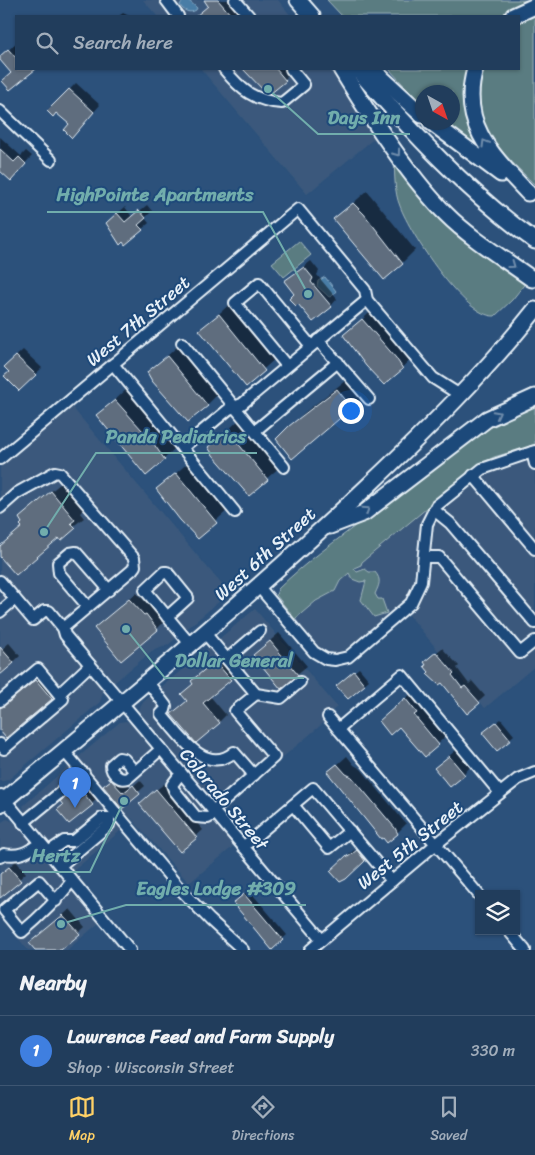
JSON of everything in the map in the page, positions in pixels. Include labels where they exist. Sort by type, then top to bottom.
[{"type":"highway","points":[[515,15],[535,6]]},
{"type":"highway","points":[[341,70],[361,103],[437,204],[461,228],[532,279]]},
{"type":"highway","points":[[358,70],[412,132],[449,170],[485,202],[535,241]]},
{"type":"highway","points":[[373,70],[415,109]]},
{"type":"highway","points":[[475,70],[470,99],[476,128],[492,155],[532,195]]},
{"type":"highway","points":[[443,130],[532,195]]},
{"type":"highway","name":"West 6th Street","points":[[2,800],[64,751],[259,587],[322,530],[460,395],[535,310]]},
{"type":"highway","points":[[322,530],[364,513],[487,419],[535,397]]},
{"type":"street","points":[[166,0],[177,15]]},
{"type":"street","points":[[235,0],[248,15]]},
{"type":"street","points":[[225,70],[241,89],[266,102],[282,103],[304,85],[292,70]]},
{"type":"street","points":[[0,111],[51,160]]},
{"type":"street","name":"West 7th Street","points":[[0,459],[298,209],[365,290],[367,300]]},
{"type":"street","points":[[287,366],[236,303],[259,283],[315,343],[338,362],[369,399]]},
{"type":"street","points":[[182,448],[235,407],[242,404],[367,300],[433,378],[460,395]]},
{"type":"street","points":[[182,342],[284,466]]},
{"type":"street","points":[[255,431],[338,362]]},
{"type":"street","points":[[113,364],[235,512]]},
{"type":"street","points":[[259,587],[314,652],[326,659],[342,659],[355,653],[411,603],[421,582],[427,524],[434,510],[473,475],[491,464],[533,451],[535,464]]},
{"type":"street","points":[[0,508],[17,494],[55,472],[64,476],[134,558],[135,566],[132,570],[64,628]]},
{"type":"street","points":[[473,475],[535,549]]},
{"type":"street","points":[[434,510],[450,523],[535,623]]},
{"type":"street","points":[[88,608],[59,573],[58,563],[70,553],[76,552],[109,590]]},
{"type":"street","points":[[424,557],[439,557],[520,653],[535,641]]},
{"type":"street","points":[[167,617],[188,598],[167,572],[164,572],[145,590],[167,617],[190,644]]},
{"type":"street","points":[[0,581],[15,599],[0,612]]},
{"type":"street","name":"Colorado Street","points":[[15,599],[32,620],[47,610],[64,628],[65,635],[322,940]]},
{"type":"street","points":[[205,632],[256,694],[281,698],[300,682]]},
{"type":"street","points":[[227,659],[260,632]]},
{"type":"street","points":[[59,694],[90,665]]},
{"type":"street","points":[[0,701],[38,669],[63,699],[4,749],[0,744]]},
{"type":"street","points":[[338,728],[402,675],[500,793]]},
{"type":"street","points":[[147,681],[166,706],[166,710],[161,714],[196,754],[206,758],[228,757],[234,752],[254,775]]},
{"type":"street","points":[[181,773],[172,785],[179,797],[196,817],[208,818],[274,757],[235,711],[256,694]]},
{"type":"street","points":[[328,717],[475,890]]},
{"type":"street","points":[[135,772],[161,750]]},
{"type":"street","points":[[64,751],[181,890],[243,950]]},
{"type":"street","name":"West 5th Street","points":[[310,950],[500,793],[518,779],[535,772]]},
{"type":"street","points":[[24,823],[84,773]]},
{"type":"street","points":[[243,847],[313,788],[392,881]]},
{"type":"street","points":[[2,800],[24,823],[130,950]]},
{"type":"street","points":[[293,805],[329,848],[350,831]]},
{"type":"street","points":[[48,852],[64,841],[74,842],[102,818],[108,818],[109,825],[60,866]]},
{"type":"street","points":[[0,857],[4,854],[13,856],[28,852],[40,843]]},
{"type":"street","points":[[56,901],[40,881],[4,910],[22,932],[56,901],[72,881]]},
{"type":"street","points":[[512,935],[520,948]]},
{"type":"shaded area","points":[[143,0],[278,0],[290,15],[156,15]]},
{"type":"shaded area","points":[[183,0],[188,0],[197,8],[196,10],[189,12],[183,9],[180,5]]},
{"type":"shaded area","points":[[202,70],[331,70],[377,136],[307,194]]},
{"type":"shaded area","points":[[325,277],[336,291],[329,297],[317,286],[318,281]]},
{"type":"shaded area","points":[[71,406],[229,593],[168,645],[152,651],[103,692],[100,702],[8,780],[0,781],[0,466]]},
{"type":"shaded area","points":[[535,458],[535,666],[485,708],[409,615],[418,603],[426,586],[433,526],[441,511],[490,471]]},
{"type":"shaded area","points":[[435,500],[428,510],[421,527],[416,577],[407,599],[346,652],[336,654],[320,648],[295,619]]},
{"type":"shaded area","points":[[255,609],[337,707],[325,717],[327,720],[220,810],[138,711],[142,703]]},
{"type":"shaded area","points":[[126,721],[133,725],[235,845],[189,883],[131,818],[121,812],[76,759],[120,722]]},
{"type":"shaded area","points":[[72,763],[126,826],[72,872],[25,815],[23,806]]},
{"type":"shaded area","points":[[7,819],[14,822],[100,922],[67,950],[28,950],[0,917],[0,823]]},
{"type":"green space","points":[[327,0],[535,0],[506,15],[341,15]]},
{"type":"green space","points":[[535,14],[535,185],[499,148],[483,121],[480,106],[480,89],[484,70],[520,70],[520,21]]},
{"type":"green space","points":[[390,70],[469,70],[484,153],[452,130],[460,130],[460,85],[415,85],[415,97]]},
{"type":"green space","points":[[394,160],[527,281],[512,300],[495,316],[482,313],[468,303],[454,289],[426,253],[398,201]]},
{"type":"green space","points":[[299,241],[311,255],[284,277],[272,263]]},
{"type":"green space","points":[[535,404],[535,445],[494,457],[480,464],[362,562],[361,565],[354,568],[357,572],[365,569],[369,572],[375,572],[379,578],[379,583],[375,594],[378,599],[382,599],[387,613],[374,617],[361,600],[366,581],[360,582],[352,579],[349,573],[340,581],[335,591],[316,601],[295,619],[276,595],[278,589],[288,579],[446,456],[489,428]]},
{"type":"building","points":[[204,0],[218,0],[231,15],[197,15],[208,6]]},
{"type":"building","points":[[8,49],[15,57],[15,70],[35,70],[10,90],[2,81],[11,73],[0,60],[0,56]]},
{"type":"building","points":[[244,70],[277,70],[286,81],[270,94],[266,93]]},
{"type":"building","points":[[69,89],[94,112],[72,138],[64,130],[69,124],[56,113],[53,117],[47,111]]},
{"type":"building","points":[[0,149],[14,162],[19,157],[26,164],[11,181],[0,171]]},
{"type":"building","points":[[353,203],[364,214],[403,264],[384,280],[333,219]]},
{"type":"building","points":[[139,210],[146,218],[138,225],[143,230],[125,245],[123,242],[120,245],[106,223],[117,213],[125,222]]},
{"type":"building","points":[[304,267],[313,278],[311,282],[332,307],[313,322],[298,304],[296,306],[289,299],[294,294],[284,281]]},
{"type":"building","points":[[219,314],[265,371],[246,387],[199,330]]},
{"type":"building","points":[[362,319],[396,358],[403,369],[384,385],[366,366],[343,335]]},
{"type":"building","points":[[16,356],[36,375],[19,391],[4,376],[9,372],[4,367]]},
{"type":"building","points":[[167,356],[208,406],[188,422],[152,381],[147,372]]},
{"type":"building","points":[[337,389],[352,408],[292,459],[276,439],[289,426]]},
{"type":"building","points":[[115,400],[151,440],[165,460],[146,476],[96,415]]},
{"type":"building","points":[[227,430],[268,480],[249,496],[208,447]]},
{"type":"building","points":[[176,473],[217,523],[198,539],[180,520],[156,489]]},
{"type":"building","points":[[51,491],[75,520],[71,523],[76,528],[61,541],[59,538],[16,575],[0,557],[0,546],[22,527],[19,518]]},
{"type":"building","points":[[129,599],[144,615],[146,614],[158,630],[121,661],[94,628]]},
{"type":"building","points":[[270,641],[298,675],[281,689],[253,655]]},
{"type":"building","points":[[0,647],[14,663],[0,675]]},
{"type":"building","points":[[436,652],[454,673],[452,675],[462,688],[465,686],[480,703],[467,714],[442,683],[439,685],[427,674],[429,672],[424,666],[426,665],[424,662]]},
{"type":"building","points":[[215,661],[231,680],[203,703],[220,723],[196,743],[171,714],[187,701],[181,694],[193,684],[191,681]]},
{"type":"building","points":[[354,671],[365,685],[348,699],[336,686]]},
{"type":"building","points":[[36,680],[52,699],[6,738],[0,731],[0,708]]},
{"type":"building","points":[[405,698],[417,713],[414,715],[439,745],[425,757],[399,727],[390,735],[379,721]]},
{"type":"building","points":[[496,722],[511,740],[497,751],[482,733]]},
{"type":"building","points":[[449,756],[465,775],[450,787],[434,768]]},
{"type":"building","points":[[337,764],[346,774],[352,777],[395,828],[398,834],[387,843],[383,838],[381,839],[327,772]]},
{"type":"building","points":[[111,780],[123,793],[133,785],[140,794],[122,809],[103,786]]},
{"type":"building","points":[[156,789],[197,838],[180,852],[139,804]]},
{"type":"building","points":[[81,790],[93,805],[69,824],[57,810],[63,805],[60,801],[72,792],[75,795]]},
{"type":"building","points":[[357,850],[365,861],[346,879],[340,882],[330,871],[347,855],[348,857]]},
{"type":"building","points":[[9,867],[21,881],[0,898],[0,874]]},
{"type":"building","points":[[244,894],[283,940],[272,950],[233,903]]},
{"type":"building","points":[[63,915],[80,934],[61,950],[35,950],[29,943]]},
{"type":"place","name":"Days Inn","points":[[268,89]]},
{"type":"place","name":"HighPointe Apartments","points":[[308,294]]},
{"type":"place","name":"Panda Pediatrics","points":[[44,532]]},
{"type":"place","name":"Dollar General","points":[[126,629]]},
{"type":"place","name":"Hertz","points":[[124,801]]},
{"type":"place","name":"Lawrence Feed and Farm Supply","points":[[75,808]]},
{"type":"place","name":"Eagles Lodge #309","points":[[61,924]]}]
